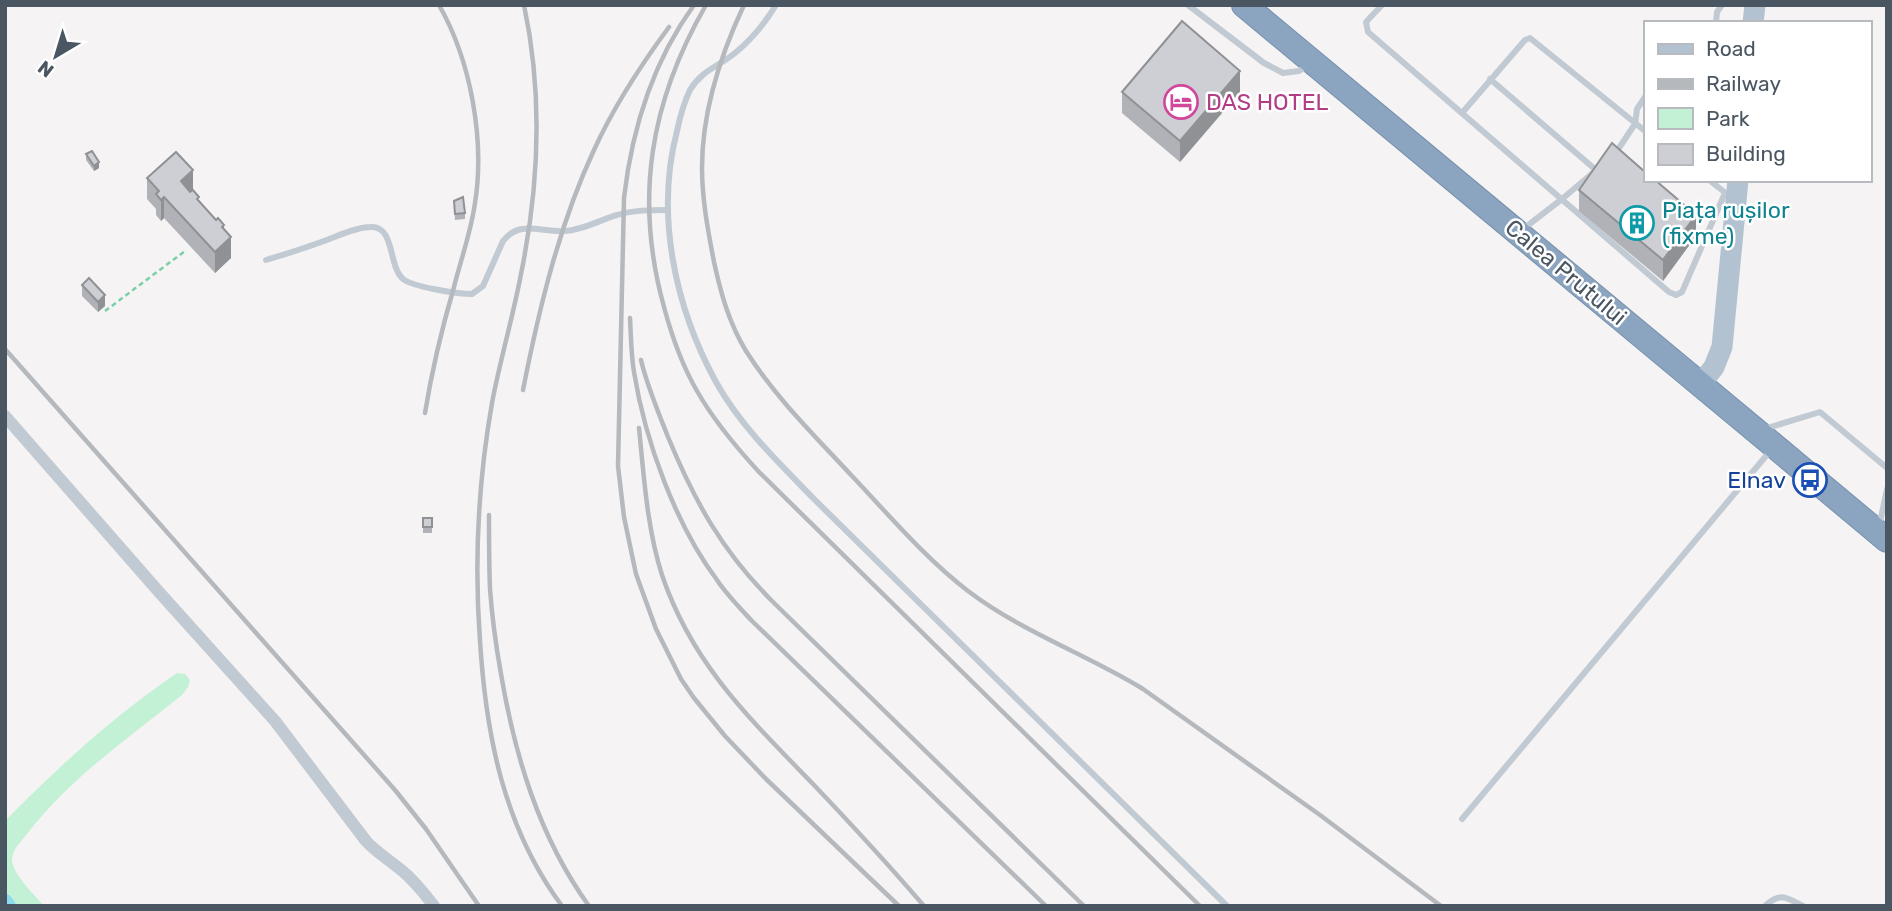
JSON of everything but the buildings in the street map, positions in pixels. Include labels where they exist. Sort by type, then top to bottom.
[{"type":"highway","name":"Calea Prutului","points":[[1244,5],[1882,536]]},
{"type":"main road","points":[[1700,385],[1714,367],[1722,347],[1733,191]]},
{"type":"street","points":[[5,416],[275,721],[371,846],[414,881],[434,906]]},
{"type":"lane","points":[[776,5],[744,45],[732,56],[708,69],[690,91],[683,107],[668,176],[667,210],[681,299],[697,343],[717,384],[742,421],[841,527],[1227,906]]},
{"type":"lane","points":[[1188,5],[1264,63],[1283,73],[1299,71],[1312,62]]},
{"type":"lane","points":[[1382,5],[1366,22],[1368,32],[1668,292],[1676,295],[1682,292],[1733,191],[1713,182]]},
{"type":"lane","points":[[1716,21],[1717,12],[1722,5]]},
{"type":"lane","points":[[1462,113],[1525,40],[1530,38],[1644,130]]},
{"type":"lane","points":[[1490,79],[1596,170]]},
{"type":"lane","points":[[1611,158],[1636,124],[1637,109],[1644,98]]},
{"type":"lane","points":[[1519,232],[1603,164]]},
{"type":"lane","points":[[266,260],[372,227],[381,229],[386,234],[394,264],[405,281],[472,295],[483,286],[503,242],[517,230],[529,227],[568,231],[587,228],[624,213],[667,210]]},
{"type":"lane","points":[[1462,819],[1765,439],[1820,412],[1887,468]]},
{"type":"lane","points":[[1882,536],[1887,489]]},
{"type":"lane","points":[[1765,906],[1776,897],[1787,897],[1803,906]]},
{"type":"path","points":[[105,311],[185,251]]},
{"type":"green space","points":[[177,673],[185,674],[190,680],[182,695],[80,778],[43,815],[18,846],[12,858],[15,870],[44,906],[16,906],[5,892],[5,821],[87,743]]},
{"type":"waterway","points":[[5,902],[8,906]]},
{"type":"railway","points":[[425,413],[441,334],[471,224],[478,179],[473,101],[460,51],[439,5]]},
{"type":"railway","points":[[524,5],[534,72],[535,174],[521,274],[487,433],[478,522],[478,611],[487,712],[502,780],[526,845],[562,906]]},
{"type":"railway","points":[[694,5],[666,50],[646,97],[632,146],[624,198],[618,466],[624,517],[636,574],[656,629],[681,679],[694,698],[766,779],[899,906]]},
{"type":"railway","points":[[706,5],[687,41],[660,115],[649,190],[650,228],[664,307],[678,351],[697,391],[726,433],[759,472],[1200,906]]},
{"type":"railway","points":[[744,5],[727,44],[709,105],[703,147],[703,191],[714,262],[726,308],[746,351],[770,384],[908,536],[968,591],[1010,619],[1143,689],[1320,815],[1441,906]]},
{"type":"railway","points":[[523,390],[551,268],[570,208],[619,102],[669,27]]},
{"type":"railway","points":[[630,318],[634,372],[654,453],[675,508],[702,558],[721,586],[752,621],[1046,906]]},
{"type":"railway","points":[[5,349],[395,790],[426,829],[479,906]]},
{"type":"railway","points":[[641,360],[668,437],[689,483],[711,525],[738,563],[772,601],[1084,906]]},
{"type":"railway","points":[[639,428],[647,502],[657,557],[662,575],[689,636],[706,663],[745,713],[924,906]]},
{"type":"railway","points":[[489,515],[493,621],[514,735],[531,795],[543,824],[571,880],[589,906]]},
{"type":"place","name":"DAS HOTEL","points":[[1181,102]]},
{"type":"place","name":"Piața rușilor (fixme)","points":[[1637,223]]},
{"type":"place","name":"Elnav","points":[[1810,480]]}]
